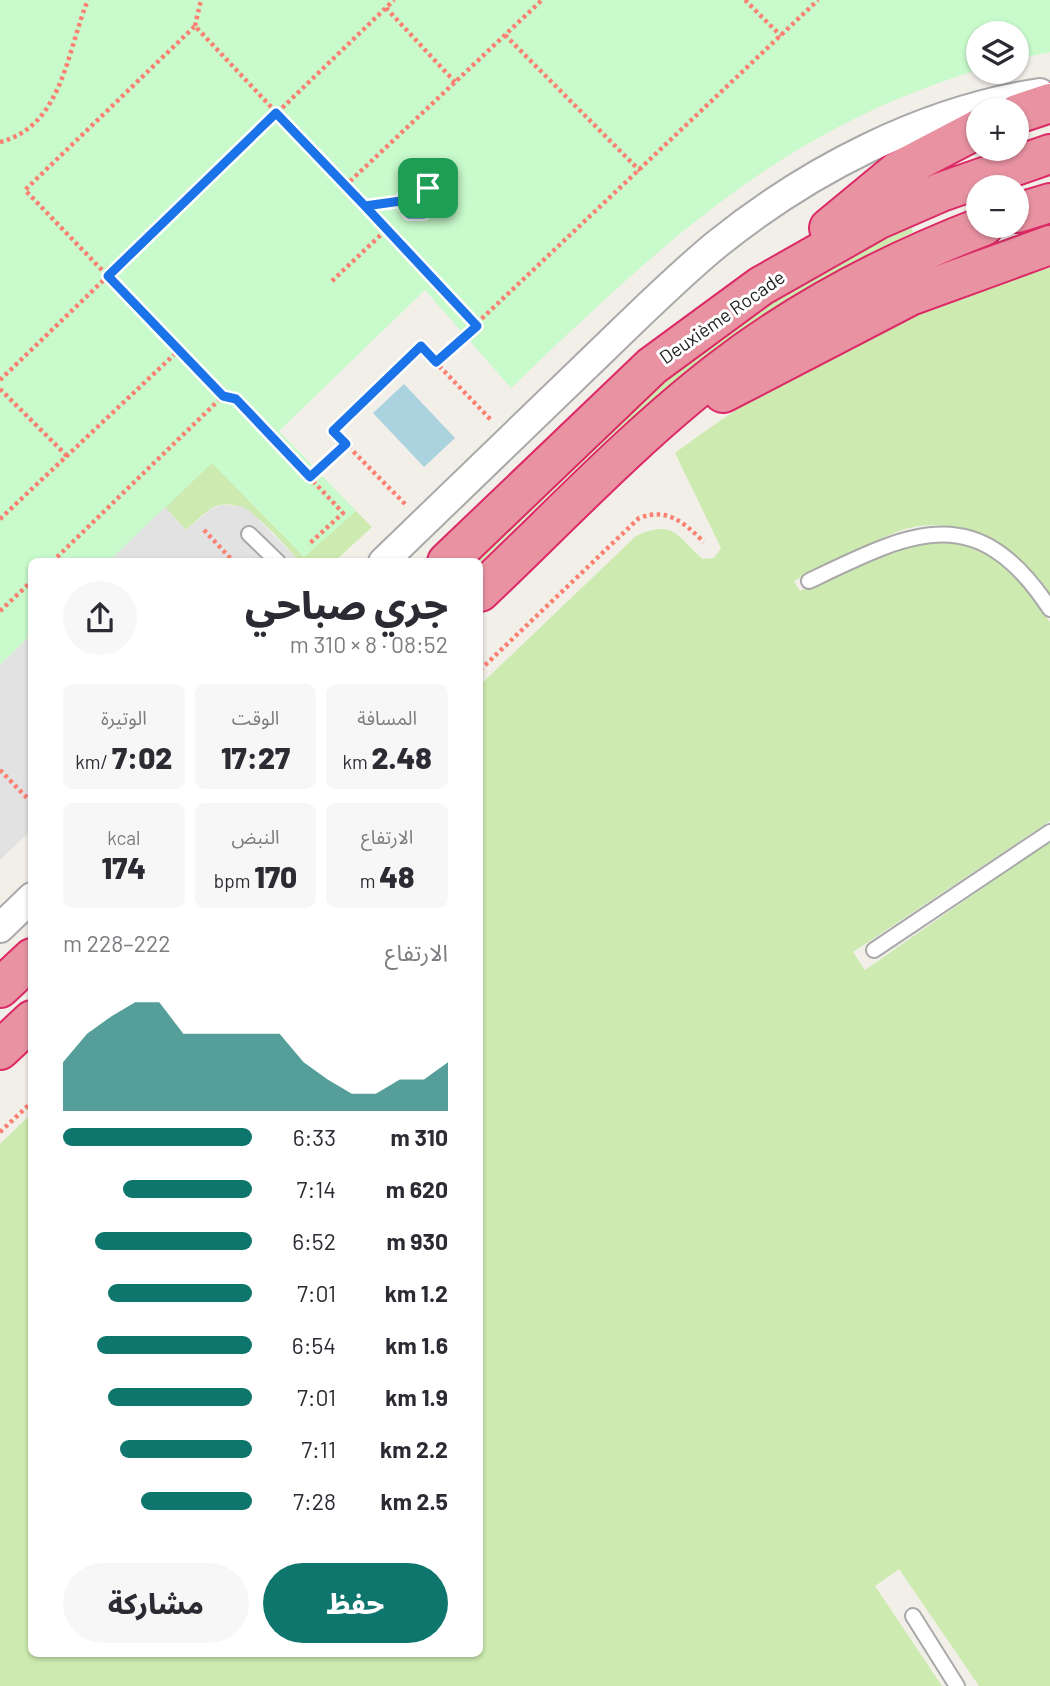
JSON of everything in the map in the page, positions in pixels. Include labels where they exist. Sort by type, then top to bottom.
[{"type":"highway","points":[[1029,110],[1050,103]]},
{"type":"highway","points":[[761,286],[898,171],[966,135]]},
{"type":"highway","name":"Deuxième Rocade","points":[[451,558],[652,366],[761,286],[879,219],[941,192],[1050,154]]},
{"type":"highway","points":[[1029,209],[1050,203]]},
{"type":"highway","points":[[483,590],[668,413],[720,370],[832,297],[891,266],[966,234]]},
{"type":"highway","points":[[668,413],[741,385],[910,296],[1050,245]]},
{"type":"highway","points":[[0,988],[28,962]]},
{"type":"highway","points":[[0,1050],[28,1024]]},
{"type":"street","points":[[387,558],[681,275],[738,228],[799,187],[875,146],[932,121],[1001,100],[1050,92]]},
{"type":"street","points":[[0,928],[28,901]]},
{"type":"lane","points":[[249,534],[274,558]]},
{"type":"lane","points":[[809,581],[902,538],[947,535],[969,539],[1006,557],[1029,579],[1050,609]]},
{"type":"lane","points":[[874,950],[1050,832]]},
{"type":"lane","points":[[913,1616],[957,1686]]},
{"type":"path","points":[[0,142],[32,125],[50,106],[88,0]]},
{"type":"path","points":[[201,0],[195,26],[25,190],[223,396],[236,399],[343,513],[308,545]]},
{"type":"path","points":[[0,380],[394,0]]},
{"type":"path","points":[[345,186],[542,0]]},
{"type":"path","points":[[745,0],[781,36]]},
{"type":"path","points":[[436,362],[818,0]]},
{"type":"path","points":[[386,8],[455,82]]},
{"type":"path","points":[[195,26],[477,326]]},
{"type":"path","points":[[505,35],[639,171]]},
{"type":"path","points":[[414,184],[428,188],[432,195],[430,210],[424,214],[409,214],[401,201],[407,188],[414,184]]},
{"type":"path","points":[[365,206],[401,201]]},
{"type":"path","points":[[332,281],[387,229]]},
{"type":"path","points":[[424,523],[333,431],[421,346],[510,439]]},
{"type":"path","points":[[0,519],[179,350]]},
{"type":"path","points":[[0,389],[66,456]]},
{"type":"path","points":[[55,558],[223,396]]},
{"type":"path","points":[[310,477],[346,444]]},
{"type":"path","points":[[483,667],[639,519],[649,514],[671,515],[704,542]]},
{"type":"path","points":[[204,530],[230,558]]},
{"type":"path","points":[[0,611],[28,585]]},
{"type":"path","points":[[0,770],[28,799]]},
{"type":"path","points":[[0,1132],[28,1106]]},
{"type":"green space","points":[[0,0],[1050,0],[1050,52],[1029,56],[1029,21],[966,21],[966,74],[906,95],[841,126],[781,160],[725,199],[671,242],[618,287],[511,388],[425,290],[279,431],[356,511],[304,557],[212,463],[112,558],[28,558],[28,638],[0,665]]},
{"type":"green space","points":[[911,226],[913,232],[849,265],[787,302],[698,363],[621,427],[483,559],[472,558],[666,377],[808,279]]},
{"type":"green space","points":[[1050,268],[1050,594],[1021,561],[1003,548],[963,529],[941,525],[919,526],[897,532],[794,581],[800,591],[903,543],[942,540],[962,544],[999,561],[1015,574],[1050,622],[1050,821],[853,952],[865,970],[1050,841],[1050,1686],[979,1686],[899,1569],[875,1586],[942,1686],[0,1686],[0,1144],[28,1117],[28,1657],[483,1657],[483,682],[636,536],[649,531],[668,530],[675,533],[703,559],[714,558],[721,548],[675,453],[762,393],[854,343],[901,321]]},
{"type":"green space","points":[[196,446],[333,513],[295,547],[303,556],[356,511],[372,527],[338,558],[296,558],[272,531],[236,506],[224,504],[212,508],[186,530],[165,507],[112,558],[79,558]]},
{"type":"shaded area","points":[[221,505],[241,506],[250,511],[296,558],[112,558],[165,507],[186,530],[211,509]]},
{"type":"shaded area","points":[[28,638],[28,833],[0,860],[0,665]]},
{"type":"water","points":[[404,384],[455,438],[424,467],[373,413]]},
{"type":"building","points":[[418,188],[427,191],[430,200],[427,209],[418,212],[409,209],[406,200],[409,191]]},
{"type":"route","points":[[428,188],[414,184],[403,193],[401,201],[365,206],[276,113],[108,276],[223,396],[236,399],[310,477],[346,444],[333,431],[421,346],[436,362],[477,326],[365,206],[401,201],[409,214],[424,214],[430,210],[433,202],[428,188]]}]
